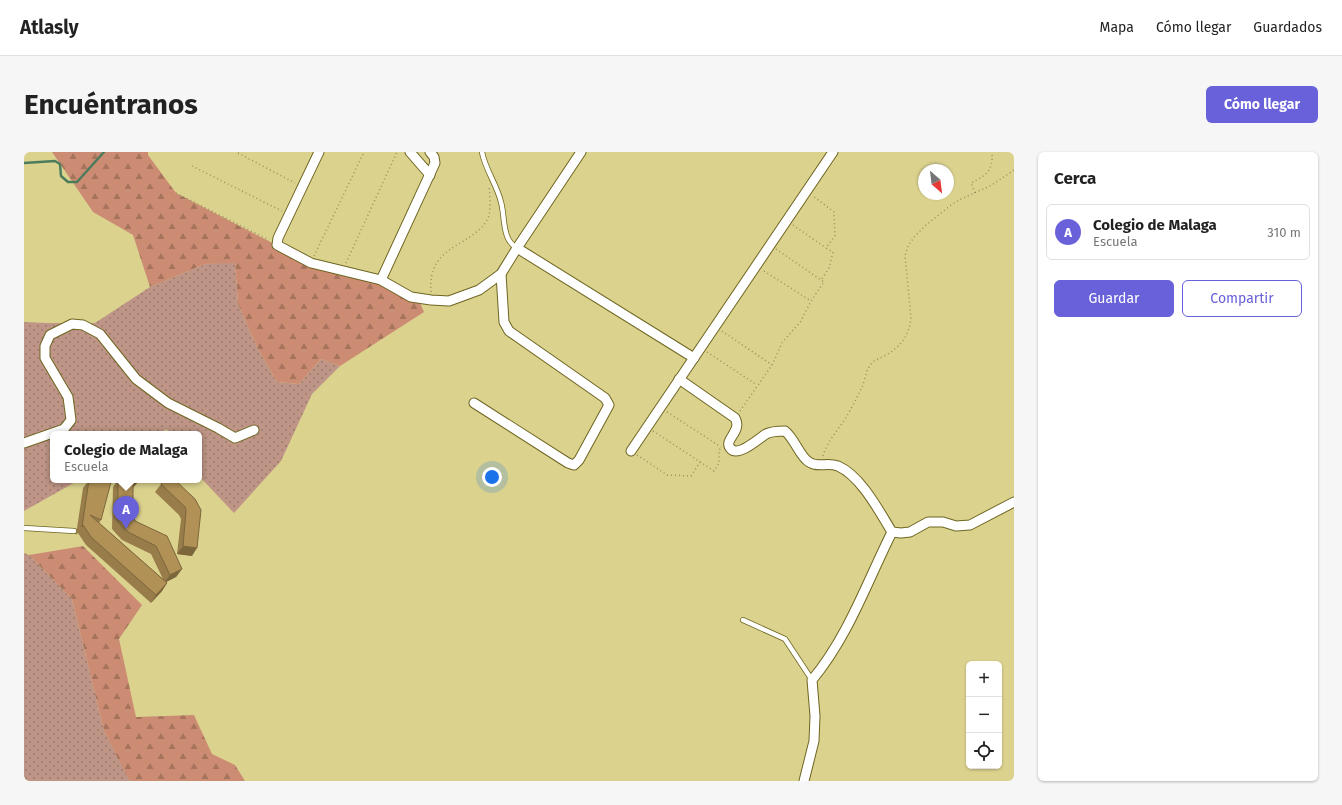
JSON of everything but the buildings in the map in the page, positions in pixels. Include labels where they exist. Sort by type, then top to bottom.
[{"type":"street","points":[[319,152],[278,238],[277,244],[311,263],[381,280],[412,297],[449,301],[479,290],[501,274],[581,152]]},
{"type":"street","points":[[410,152],[430,175]]},
{"type":"street","points":[[381,280],[435,163],[434,157],[430,152]]},
{"type":"street","points":[[631,451],[833,152]]},
{"type":"street","points":[[517,248],[694,358]]},
{"type":"street","points":[[474,403],[568,463],[574,465],[579,460],[609,404],[605,398],[509,331],[504,322],[501,274]]},
{"type":"street","points":[[56,431],[64,428],[71,420],[68,397],[45,358],[45,346],[50,336],[72,324],[83,325],[100,334],[136,379],[168,403],[235,438],[254,430]]},
{"type":"street","points":[[679,379],[735,418],[737,429],[730,439],[729,444],[733,451],[740,451],[765,434],[785,431],[790,435],[804,459],[810,463],[820,465],[831,463],[851,475],[864,489],[892,532]]},
{"type":"street","points":[[24,443],[50,433]]},
{"type":"street","points":[[892,532],[910,532],[928,522],[942,522],[956,526],[970,525],[1014,502]]},
{"type":"street","points":[[804,781],[814,741],[815,716],[812,680],[826,663],[837,645],[892,532]]},
{"type":"lane","points":[[482,152],[501,202],[507,236],[510,242],[517,248]]},
{"type":"lane","points":[[24,528],[74,531]]},
{"type":"lane","points":[[744,620],[785,639],[812,680]]},
{"type":"path","points":[[311,263],[364,152]]},
{"type":"path","points":[[343,271],[397,152]]},
{"type":"path","points":[[975,193],[971,183],[986,175],[991,169],[992,152]]},
{"type":"path","points":[[238,153],[302,187]]},
{"type":"path","points":[[192,166],[289,215]]},
{"type":"path","points":[[820,465],[824,451],[849,413],[863,386],[868,368],[871,364],[897,348],[906,337],[911,318],[905,256],[908,246],[915,236],[935,217],[960,199],[992,185],[1014,170]]},
{"type":"path","points":[[431,300],[430,288],[432,274],[441,256],[450,248],[479,230],[488,218],[488,184]]},
{"type":"path","points":[[807,191],[834,212],[835,236],[826,248]]},
{"type":"path","points":[[176,193],[277,244]]},
{"type":"path","points":[[787,220],[833,252],[829,268],[821,280]]},
{"type":"path","points":[[735,418],[772,365],[782,344],[801,321],[811,301],[824,282],[770,245]]},
{"type":"path","points":[[756,266],[811,301]]},
{"type":"path","points":[[715,326],[772,365]]},
{"type":"path","points":[[700,348],[757,385]]},
{"type":"path","points":[[660,408],[721,447]]},
{"type":"path","points":[[647,427],[714,471],[719,463],[719,450],[724,443]]},
{"type":"path","points":[[631,451],[667,475],[691,476],[700,462]]},
{"type":"shaded area","points":[[235,262],[238,304],[257,347],[277,382],[299,384],[321,359],[340,366],[312,394],[281,461],[234,513],[202,479],[202,431],[168,431],[167,429],[163,431],[50,431],[50,483],[74,483],[24,511],[24,322],[95,323],[150,287],[205,264]]},
{"type":"shaded area","points":[[24,553],[29,555],[72,599],[104,731],[130,781],[24,781]]},
{"type":"green space","points":[[52,152],[148,152],[148,155],[176,193],[305,260],[381,280],[418,298],[424,312],[340,366],[321,359],[299,384],[277,382],[257,347],[238,304],[235,263],[205,264],[150,287],[133,235],[93,212]]},
{"type":"green space","points":[[83,546],[142,605],[119,639],[136,717],[194,715],[212,754],[235,765],[245,781],[129,780],[104,731],[72,599],[29,555]]},
{"type":"waterway","points":[[24,163],[55,161],[60,164],[61,176],[68,182],[77,182],[104,152]]},
{"type":"place","name":"Colegio de Malaga","points":[[126,529]]}]
